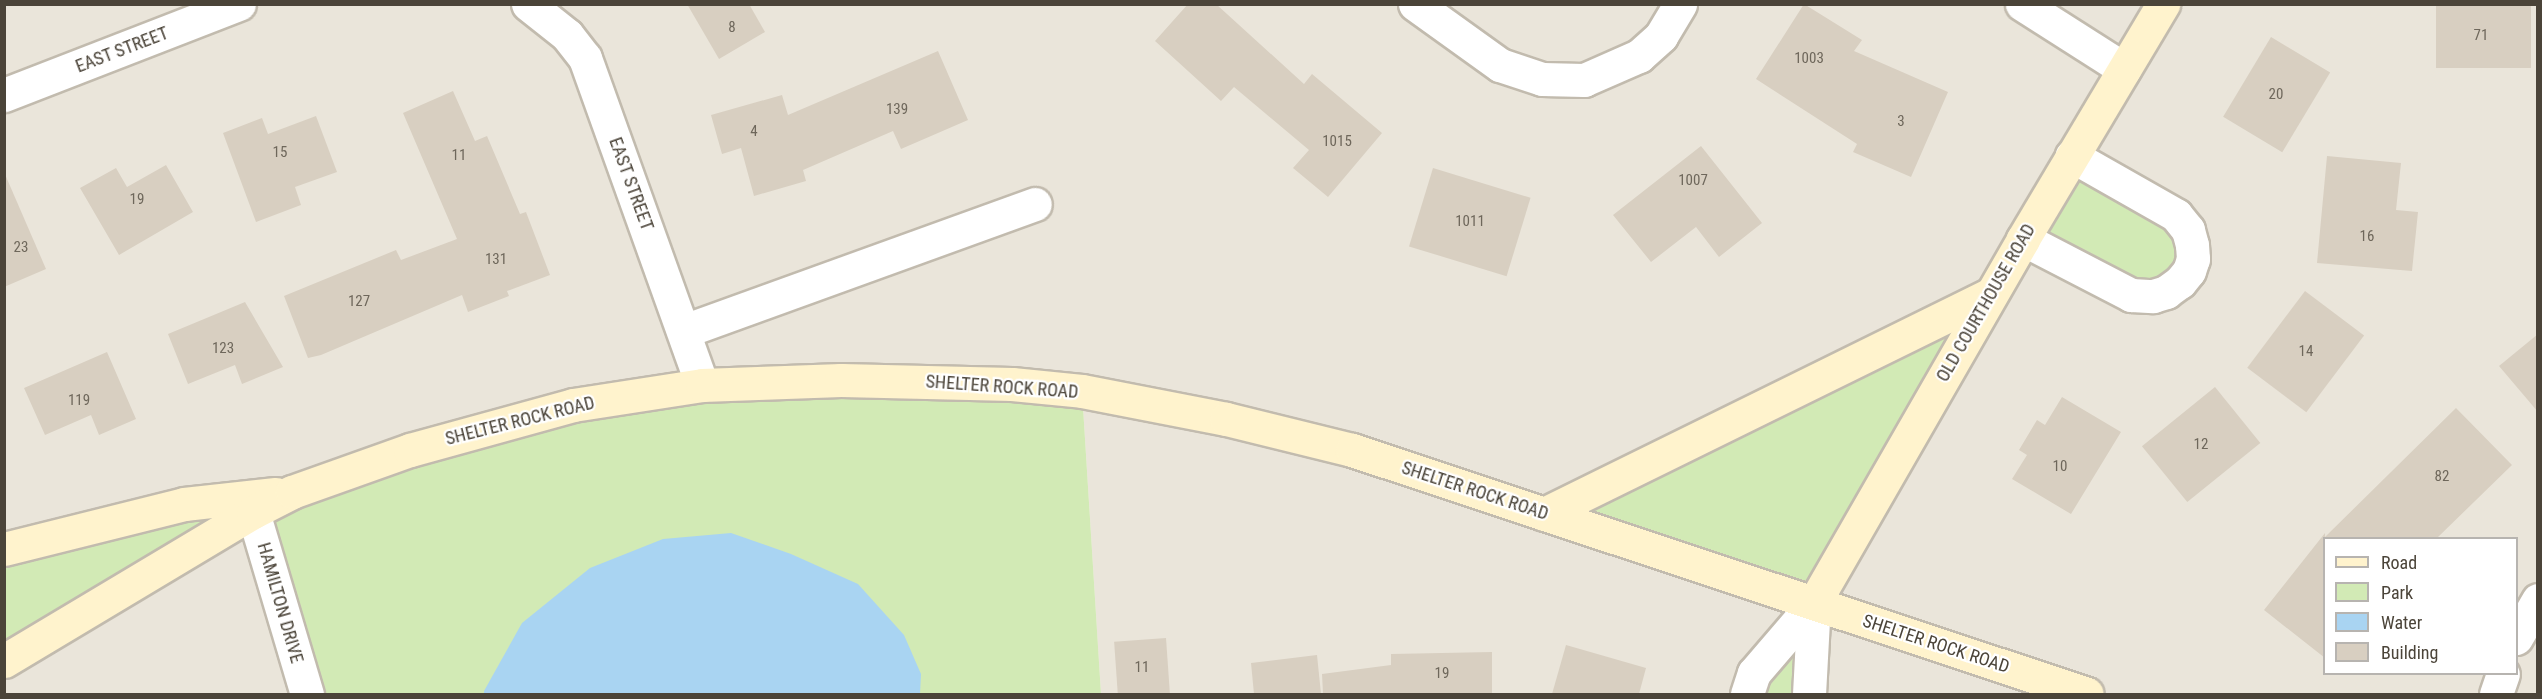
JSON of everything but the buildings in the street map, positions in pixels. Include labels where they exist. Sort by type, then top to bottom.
[{"type":"main road","name":"OLD COURTHOUSE ROAD","points":[[1814,603],[2023,239],[2163,4]]},
{"type":"main road","points":[[1544,514],[1991,294]]},
{"type":"main road","name":"SHELTER ROCK ROAD","points":[[4,661],[253,512],[292,492],[410,450],[573,405],[702,386],[841,380],[1012,384],[1082,391],[1226,419],[1352,450],[2087,694]]},
{"type":"main road","points":[[4,549],[184,504],[292,492]]},
{"type":"street","name":"EAST STREET","points":[[4,95],[239,4]]},
{"type":"street","name":"EAST STREET","points":[[528,4],[567,35],[585,58],[702,386]]},
{"type":"street","points":[[1415,4],[1500,65],[1542,79],[1584,80],[1639,56],[1661,36],[1680,4]]},
{"type":"street","points":[[2022,4],[2124,69]]},
{"type":"street","points":[[2023,239],[2131,295],[2153,296],[2166,292],[2180,282],[2189,271],[2193,259],[2192,245],[2188,230],[2176,215],[2072,156]]},
{"type":"street","points":[[684,331],[1035,204]]},
{"type":"street","name":"HAMILTON DRIVE","points":[[253,512],[307,694]]},
{"type":"street","points":[[2518,636],[2538,600]]},
{"type":"street","points":[[1747,694],[1754,673],[1814,603]]},
{"type":"street","points":[[1809,694],[1814,603]]},
{"type":"street","points":[[2496,694],[2503,675]]},
{"type":"shaded area","points":[[5,5],[2537,5],[2537,694],[1101,694],[1082,391],[410,450],[5,549]]},
{"type":"shaded area","points":[[253,512],[307,694],[5,694],[5,666]]},
{"type":"green space","points":[[2072,156],[2188,230],[2166,292],[2023,239]]},
{"type":"green space","points":[[1991,294],[1814,603],[1809,694],[1747,694],[1813,604],[1544,514]]},
{"type":"green space","points":[[702,385],[1082,391],[1101,694],[307,694],[254,516],[5,666],[5,549]]},
{"type":"water","points":[[731,533],[791,554],[858,584],[904,635],[921,674],[920,694],[484,694],[522,623],[590,568],[663,539]]}]
